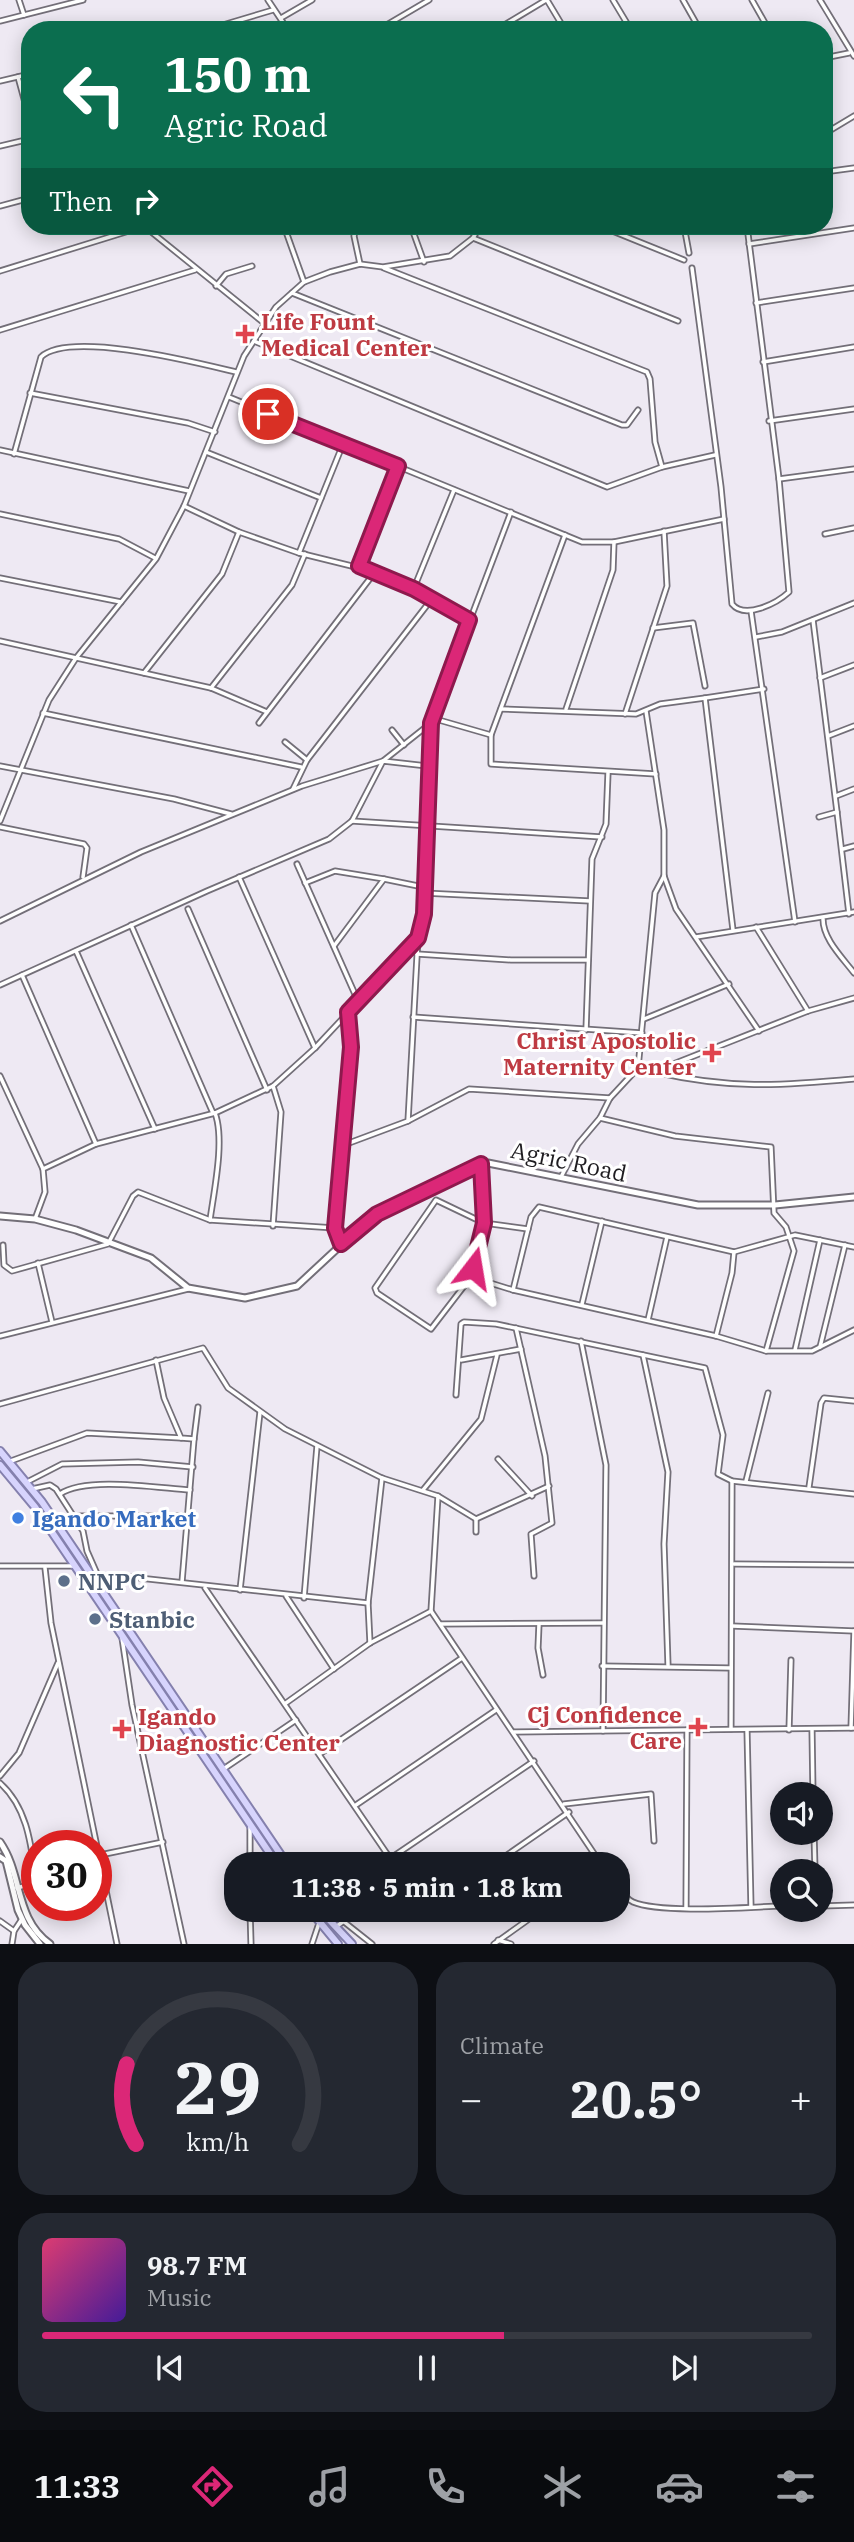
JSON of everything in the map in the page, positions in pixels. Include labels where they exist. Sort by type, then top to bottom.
[{"type":"main road","points":[[0,1451],[27,1482],[95,1576],[269,1852]]},
{"type":"main road","points":[[0,1465],[76,1566],[122,1636],[278,1852]]},
{"type":"main road","points":[[330,1922],[352,1944]]},
{"type":"main road","points":[[319,1923],[338,1944]]},
{"type":"street","points":[[19,0],[24,15]]},
{"type":"street","points":[[0,21],[83,0]]},
{"type":"street","points":[[268,0],[283,21]]},
{"type":"street","points":[[281,18],[312,0]]},
{"type":"street","points":[[393,21],[429,0]]},
{"type":"street","points":[[511,21],[547,0],[560,21]]},
{"type":"street","points":[[613,0],[626,21]]},
{"type":"street","points":[[682,0],[695,21]]},
{"type":"street","points":[[752,0],[764,21]]},
{"type":"street","points":[[820,0],[832,21]]},
{"type":"street","points":[[236,21],[273,10]]},
{"type":"street","points":[[833,22],[852,55],[833,57]]},
{"type":"street","points":[[0,81],[21,76]]},
{"type":"street","points":[[18,77],[21,88]]},
{"type":"street","points":[[833,129],[854,116]]},
{"type":"street","points":[[0,145],[21,141]]},
{"type":"street","points":[[833,171],[854,168]]},
{"type":"street","points":[[0,206],[21,200]]},
{"type":"street","points":[[833,231],[854,228]]},
{"type":"street","points":[[0,271],[116,235]]},
{"type":"street","points":[[155,235],[195,270],[264,323]]},
{"type":"street","points":[[287,235],[304,282]]},
{"type":"street","points":[[354,235],[359,264]]},
{"type":"street","points":[[414,235],[425,262]]},
{"type":"street","points":[[0,821],[43,713],[76,657],[156,559],[184,506],[188,491],[215,432],[236,372],[264,323],[304,282],[359,264],[383,267],[450,256],[475,235]]},
{"type":"street","points":[[622,235],[684,260]]},
{"type":"street","points":[[686,235],[689,253]]},
{"type":"street","points":[[692,268],[733,604],[738,610],[751,611],[789,592],[779,479],[769,421],[748,235]]},
{"type":"street","points":[[749,244],[808,235]]},
{"type":"street","points":[[473,239],[678,321]]},
{"type":"street","points":[[216,286],[226,274],[252,266]]},
{"type":"street","points":[[383,267],[647,372],[650,379],[655,442],[662,467]]},
{"type":"street","points":[[0,330],[195,270]]},
{"type":"street","points":[[756,303],[854,288]]},
{"type":"street","points":[[292,293],[622,425],[627,425],[638,410]]},
{"type":"street","points":[[254,341],[607,487],[662,467],[715,455]]},
{"type":"street","points":[[14,454],[41,357],[61,347],[99,348],[171,357],[236,372]]},
{"type":"street","points":[[763,362],[854,347]]},
{"type":"street","points":[[30,393],[188,423],[215,432]]},
{"type":"street","points":[[228,397],[591,544],[614,542],[724,519]]},
{"type":"street","points":[[769,421],[854,409]]},
{"type":"street","points":[[299,553],[343,444]]},
{"type":"street","points":[[0,450],[188,491]]},
{"type":"street","points":[[206,452],[321,498]]},
{"type":"street","points":[[359,566],[398,466]]},
{"type":"street","points":[[779,479],[854,469]]},
{"type":"street","points":[[414,589],[454,489]]},
{"type":"street","points":[[184,506],[239,531],[299,553],[376,572],[414,589],[469,620]]},
{"type":"street","points":[[408,1121],[418,938],[424,914],[431,721],[510,512]]},
{"type":"street","points":[[0,514],[119,539],[156,559]]},
{"type":"street","points":[[825,534],[854,528]]},
{"type":"street","points":[[144,673],[222,574],[239,531]]},
{"type":"street","points":[[625,714],[668,580],[664,531]]},
{"type":"street","points":[[565,535],[491,735],[491,764],[656,774]]},
{"type":"street","points":[[566,709],[613,570],[614,542]]},
{"type":"street","points":[[211,688],[292,585],[305,554]]},
{"type":"street","points":[[259,723],[376,572]]},
{"type":"street","points":[[0,578],[121,602]]},
{"type":"street","points":[[293,789],[301,767],[431,600]]},
{"type":"street","points":[[756,637],[814,620],[854,603]]},
{"type":"street","points":[[751,611],[795,922]]},
{"type":"street","points":[[696,937],[851,913],[819,678],[814,620]]},
{"type":"street","points":[[653,628],[693,623],[705,686]]},
{"type":"street","points":[[0,640],[211,688],[267,712]]},
{"type":"street","points":[[819,678],[854,665]]},
{"type":"street","points":[[501,709],[566,709],[625,714],[646,711],[660,704],[764,690]]},
{"type":"street","points":[[705,698],[733,930]]},
{"type":"street","points":[[646,711],[664,830],[664,876],[676,909],[759,1031]]},
{"type":"street","points":[[43,713],[301,767]]},
{"type":"street","points":[[431,721],[491,735]]},
{"type":"street","points":[[0,921],[54,897],[83,878],[293,789],[383,761],[431,721]]},
{"type":"street","points":[[828,736],[854,726]]},
{"type":"street","points":[[392,730],[404,745]]},
{"type":"street","points":[[285,742],[307,760]]},
{"type":"street","points":[[383,761],[428,766]]},
{"type":"street","points":[[0,985],[329,839],[352,821],[383,761]]},
{"type":"street","points":[[0,766],[174,799],[233,815]]},
{"type":"street","points":[[586,1030],[593,859],[606,824],[608,772]]},
{"type":"street","points":[[836,796],[854,789]]},
{"type":"street","points":[[819,817],[837,812]]},
{"type":"street","points":[[352,821],[602,837]]},
{"type":"street","points":[[0,827],[84,844],[87,848],[83,878]]},
{"type":"street","points":[[843,849],[854,846]]},
{"type":"street","points":[[297,864],[358,1001]]},
{"type":"street","points":[[305,883],[335,871],[423,887]]},
{"type":"street","points":[[561,1177],[578,1144],[600,1118],[610,1098],[638,1068],[645,1019],[655,893],[664,876]]},
{"type":"street","points":[[239,877],[315,1048]]},
{"type":"street","points":[[334,946],[384,879]]},
{"type":"street","points":[[424,893],[590,901]]},
{"type":"street","points":[[187,909],[267,1090]]},
{"type":"street","points":[[823,919],[823,928],[828,939],[854,973]]},
{"type":"street","points":[[131,925],[218,1121],[217,1168],[210,1220]]},
{"type":"street","points":[[756,927],[808,1011]]},
{"type":"street","points":[[43,1169],[96,1144],[214,1113],[267,1090],[315,1048],[418,938]]},
{"type":"street","points":[[76,951],[155,1129]]},
{"type":"street","points":[[417,954],[511,960],[588,960]]},
{"type":"street","points":[[22,975],[96,1144]]},
{"type":"street","points":[[645,1019],[729,984]]},
{"type":"street","points":[[653,1072],[808,1011],[854,999]]},
{"type":"street","points":[[341,1244],[335,1228],[351,1047],[348,1012]]},
{"type":"street","points":[[413,1017],[642,1033]]},
{"type":"street","points":[[638,1068],[704,1083],[758,1087],[854,1079]]},
{"type":"street","points":[[0,1076],[43,1169],[45,1192],[35,1219]]},
{"type":"street","points":[[273,1086],[281,1112],[273,1226]]},
{"type":"street","points":[[341,1146],[419,1118],[447,1099],[470,1089],[610,1098]]},
{"type":"street","points":[[600,1118],[675,1136],[768,1145],[773,1151],[774,1213],[790,1236],[794,1251],[766,1351]]},
{"type":"street","name":"Agric Road","points":[[0,1216],[35,1219],[76,1230],[151,1258],[188,1288],[239,1298],[298,1286],[377,1214],[481,1164],[495,1163],[698,1205],[775,1205],[854,1197]]},
{"type":"street","points":[[481,1164],[484,1223],[471,1277],[431,1329],[377,1293],[375,1288],[436,1200],[484,1223],[528,1229]]},
{"type":"street","points":[[4,1245],[3,1260],[7,1269],[108,1244],[133,1196],[138,1192],[210,1220],[335,1228]]},
{"type":"street","points":[[513,1290],[531,1217],[539,1208],[734,1252],[790,1236],[854,1247]]},
{"type":"street","points":[[582,1305],[602,1221]]},
{"type":"street","points":[[648,1320],[667,1237]]},
{"type":"street","points":[[795,1351],[820,1240]]},
{"type":"street","points":[[820,1347],[845,1245]]},
{"type":"street","points":[[716,1336],[732,1273],[734,1252]]},
{"type":"street","points":[[38,1263],[52,1323]]},
{"type":"street","points":[[471,1277],[513,1290],[716,1336],[766,1351],[795,1351],[820,1347],[854,1330]]},
{"type":"street","points":[[0,1336],[188,1288]]},
{"type":"street","points":[[456,1395],[462,1322],[516,1328],[708,1371],[723,1435],[717,1471],[732,1481],[809,1487],[854,1494]]},
{"type":"street","points":[[516,1328],[550,1486],[552,1523],[530,1537],[534,1576]]},
{"type":"street","points":[[581,1342],[606,1465],[603,1731]]},
{"type":"street","points":[[0,1404],[203,1348],[228,1388],[260,1411],[317,1446],[382,1478],[438,1496],[476,1519]]},
{"type":"street","points":[[460,1360],[497,1356],[521,1349]]},
{"type":"street","points":[[643,1355],[668,1472],[664,1544],[668,1665]]},
{"type":"street","points":[[423,1490],[481,1419],[497,1356]]},
{"type":"street","points":[[156,1360],[164,1398],[181,1437]]},
{"type":"street","points":[[746,1481],[768,1393]]},
{"type":"street","points":[[809,1487],[821,1403],[824,1398],[832,1397],[854,1401]]},
{"type":"street","points":[[182,1582],[198,1407]]},
{"type":"street","points":[[240,1590],[260,1411]]},
{"type":"street","points":[[11,1461],[87,1433],[194,1439]]},
{"type":"street","points":[[304,1598],[317,1446]]},
{"type":"street","points":[[498,1459],[532,1496]]},
{"type":"street","points":[[27,1482],[62,1464],[138,1462],[193,1468]]},
{"type":"street","points":[[0,1479],[7,1472]]},
{"type":"street","points":[[369,1643],[368,1603],[382,1478]]},
{"type":"street","points":[[731,1730],[732,1481]]},
{"type":"street","points":[[60,1494],[69,1488],[96,1485],[190,1490]]},
{"type":"street","points":[[32,1489],[50,1486],[60,1494],[86,1538],[95,1576],[182,1582],[205,1588],[368,1603]]},
{"type":"street","points":[[476,1519],[550,1486]]},
{"type":"street","points":[[438,1496],[431,1611],[594,1852]]},
{"type":"street","points":[[74,1516],[189,1516]]},
{"type":"street","points":[[476,1519],[476,1532]]},
{"type":"street","points":[[733,1564],[854,1565]]},
{"type":"street","points":[[0,1566],[76,1566]]},
{"type":"street","points":[[45,1568],[46,1595],[95,1830]]},
{"type":"street","points":[[205,1588],[387,1852]]},
{"type":"street","points":[[286,1596],[334,1668]]},
{"type":"street","points":[[285,1703],[369,1643],[431,1611]]},
{"type":"street","points":[[441,1624],[603,1623]]},
{"type":"street","points":[[539,1624],[538,1648],[543,1675]]},
{"type":"street","points":[[514,1732],[853,1728],[854,1631],[732,1626]]},
{"type":"street","points":[[122,1636],[132,1705],[184,1944]]},
{"type":"street","points":[[321,1753],[463,1658]]},
{"type":"street","points":[[789,1730],[791,1660]]},
{"type":"street","points":[[0,1776],[19,1752],[59,1662]]},
{"type":"street","points":[[602,1666],[730,1668]]},
{"type":"street","points":[[356,1805],[496,1710]]},
{"type":"street","points":[[220,1771],[296,1720]]},
{"type":"street","points":[[686,1908],[687,1730]]},
{"type":"street","points":[[747,1730],[751,1907]]},
{"type":"street","points":[[812,1730],[813,1782]]},
{"type":"street","points":[[400,1852],[534,1761]]},
{"type":"street","points":[[0,1783],[10,1792],[20,1808],[32,1847],[36,1879],[31,1884],[17,1888]]},
{"type":"street","points":[[563,1804],[651,1794],[653,1841]]},
{"type":"street","points":[[511,1852],[569,1812]]},
{"type":"street","points":[[250,1852],[251,1824]]},
{"type":"street","points":[[0,1842],[10,1857],[29,1922],[50,1944]]},
{"type":"street","points":[[112,1853],[163,1842]]},
{"type":"street","points":[[0,1858],[8,1867],[21,1915]]},
{"type":"street","points":[[630,1900],[636,1903],[686,1908],[770,1906]]},
{"type":"street","points":[[833,1906],[854,1905]]},
{"type":"street","points":[[112,1918],[117,1944]]},
{"type":"street","points":[[12,1944],[14,1931],[21,1920]]},
{"type":"street","points":[[0,1921],[14,1931]]},
{"type":"street","points":[[23,1921],[40,1944]]},
{"type":"street","points":[[250,1922],[251,1944]]},
{"type":"street","points":[[335,1928],[342,1922]]},
{"type":"street","points":[[344,1922],[372,1944]]},
{"type":"street","points":[[494,1944],[524,1922]]},
{"type":"street","points":[[312,1944],[319,1923]]},
{"type":"street","points":[[498,1940],[511,1944]]},
{"type":"place","name":"Life Fount Medical Center","points":[[245,334]]},
{"type":"place","name":"Christ Apostolic Maternity Center","points":[[712,1053]]},
{"type":"place","name":"Igando Market","points":[[18,1518]]},
{"type":"place","name":"NNPC","points":[[64,1581]]},
{"type":"place","name":"Stanbic","points":[[95,1619]]},
{"type":"place","name":"Cj Confidence Care","points":[[698,1727]]},
{"type":"place","name":"Igando Diagnostic Center","points":[[122,1729]]},
{"type":"route","points":[[268,414],[398,466],[359,566],[414,589],[469,620],[431,723],[424,914],[418,938],[348,1012],[352,1029],[351,1047],[335,1228],[341,1244],[377,1214],[481,1164],[484,1223],[473,1268]]}]
